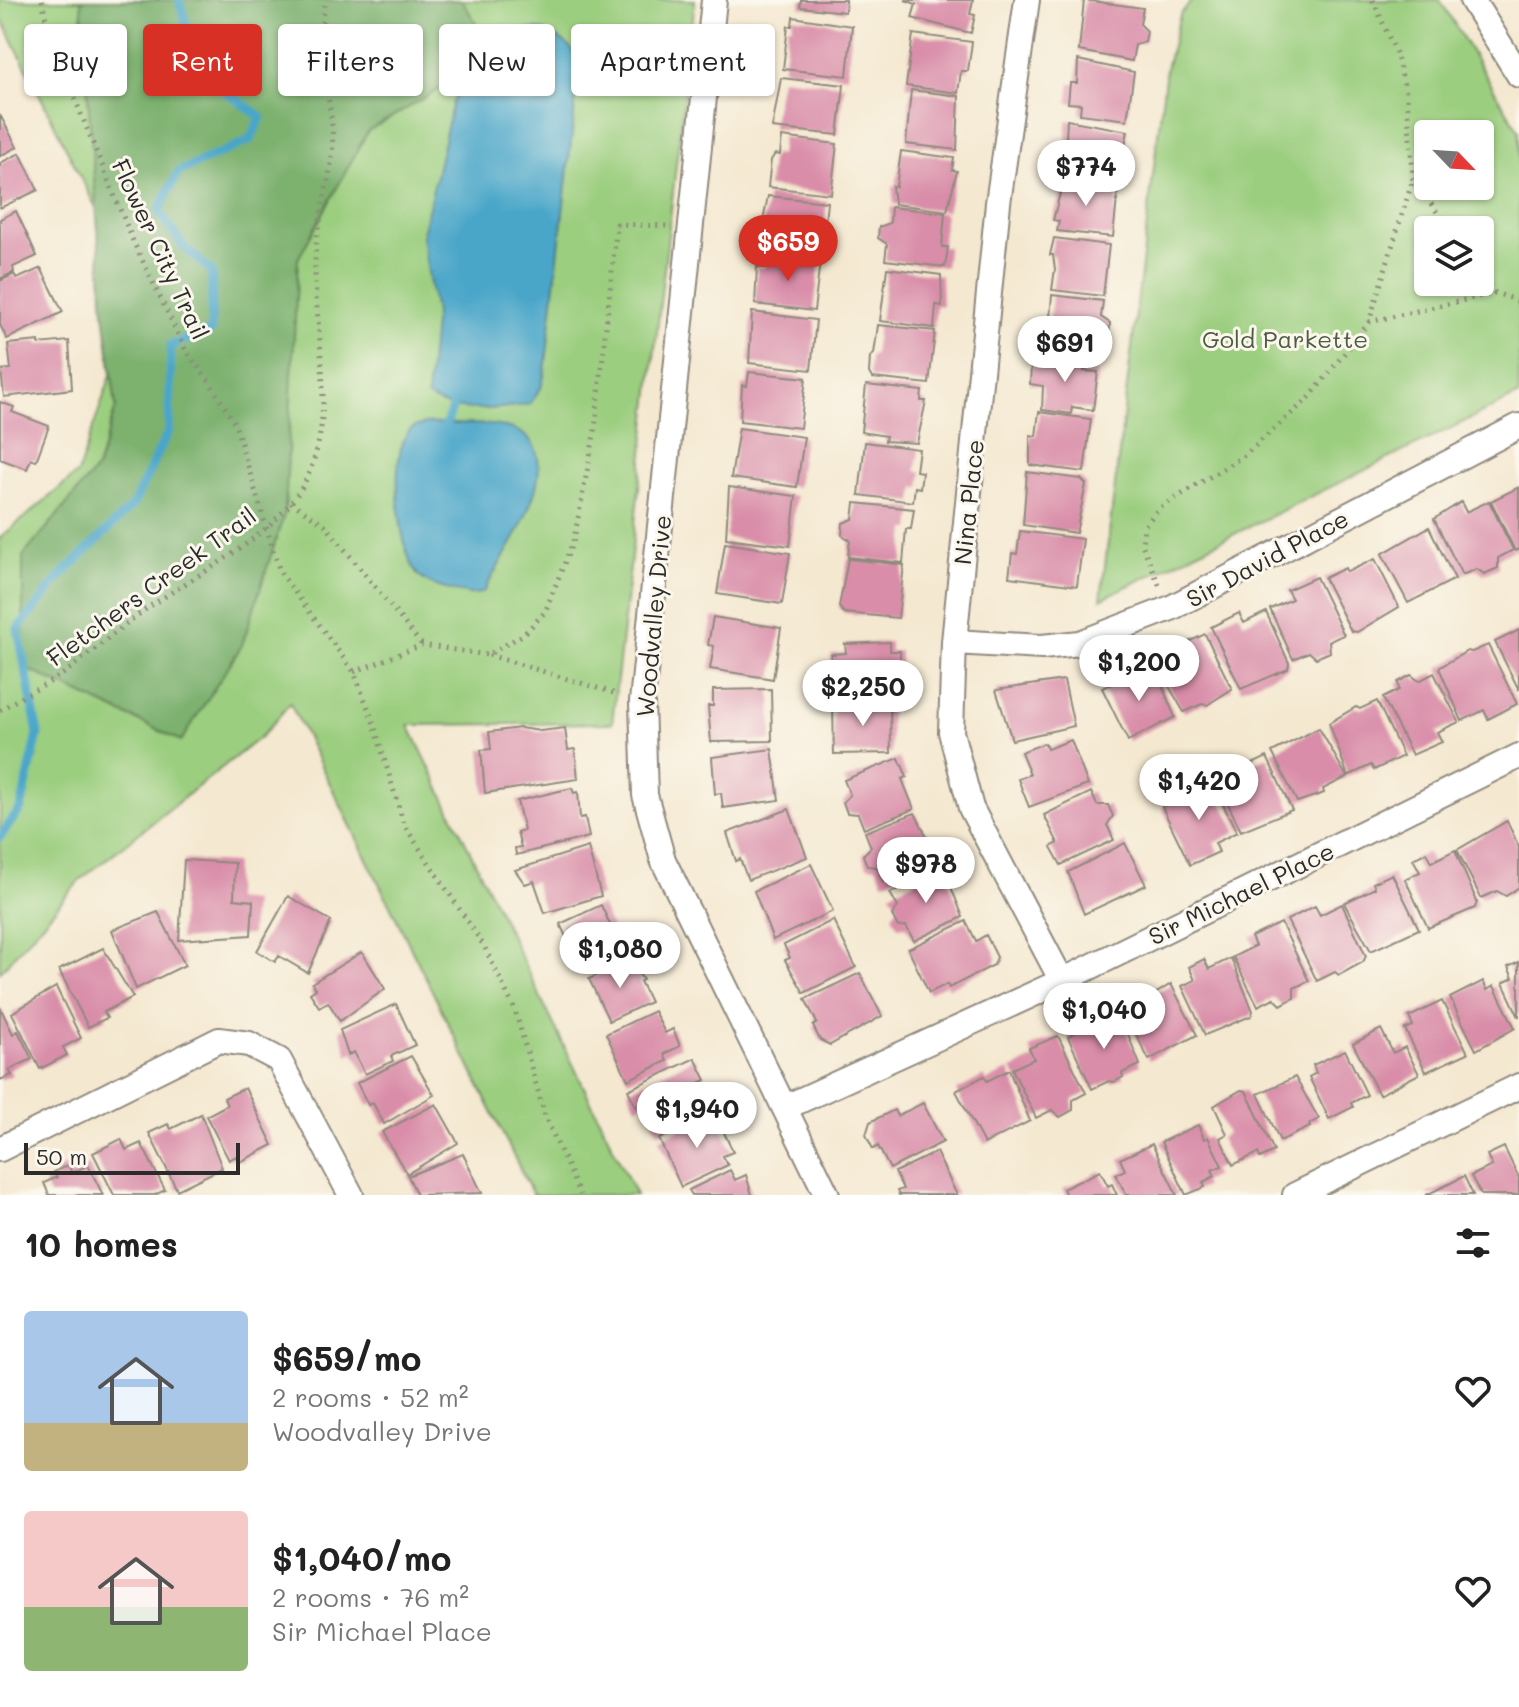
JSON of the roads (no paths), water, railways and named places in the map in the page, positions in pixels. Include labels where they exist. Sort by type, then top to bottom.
[{"type":"street","name":"Woodvalley Drive","points":[[714,0],[642,702],[645,795],[663,860],[827,1195]]},
{"type":"street","name":"Nina Place","points":[[1027,0],[998,203],[954,642],[951,732],[971,808],[1062,981]]},
{"type":"street","points":[[1472,0],[1519,75]]},
{"type":"street","name":"Sir David Place","points":[[954,642],[1042,647],[1080,643],[1171,608],[1519,426]]},
{"type":"street","name":"Sir Michael Place","points":[[786,1107],[1062,981],[1519,756]]},
{"type":"street","points":[[0,1149],[219,1040],[249,1044],[279,1060],[351,1195]]},
{"type":"street","points":[[1295,1195],[1519,1086]]},
{"type":"water","points":[[555,37],[571,49],[571,96],[576,96],[545,372],[541,388],[530,404],[491,409],[462,408],[437,402],[427,396],[435,313],[422,237],[456,96],[555,96]]},
{"type":"water","points":[[418,426],[501,426],[523,434],[535,449],[539,468],[528,512],[484,591],[462,593],[425,581],[411,562],[405,545],[398,499],[400,455],[405,438]]},
{"type":"waterway","points":[[0,837],[21,808],[38,734],[18,629],[60,577],[133,505],[169,430],[171,345],[211,331],[212,272],[183,246],[159,211],[178,172],[250,140],[261,117],[211,81],[194,49],[179,0]]},
{"type":"waterway","points":[[446,424],[453,406]]},
{"type":"park label","name":"Gold Parkette","points":[[1285,338]]}]
